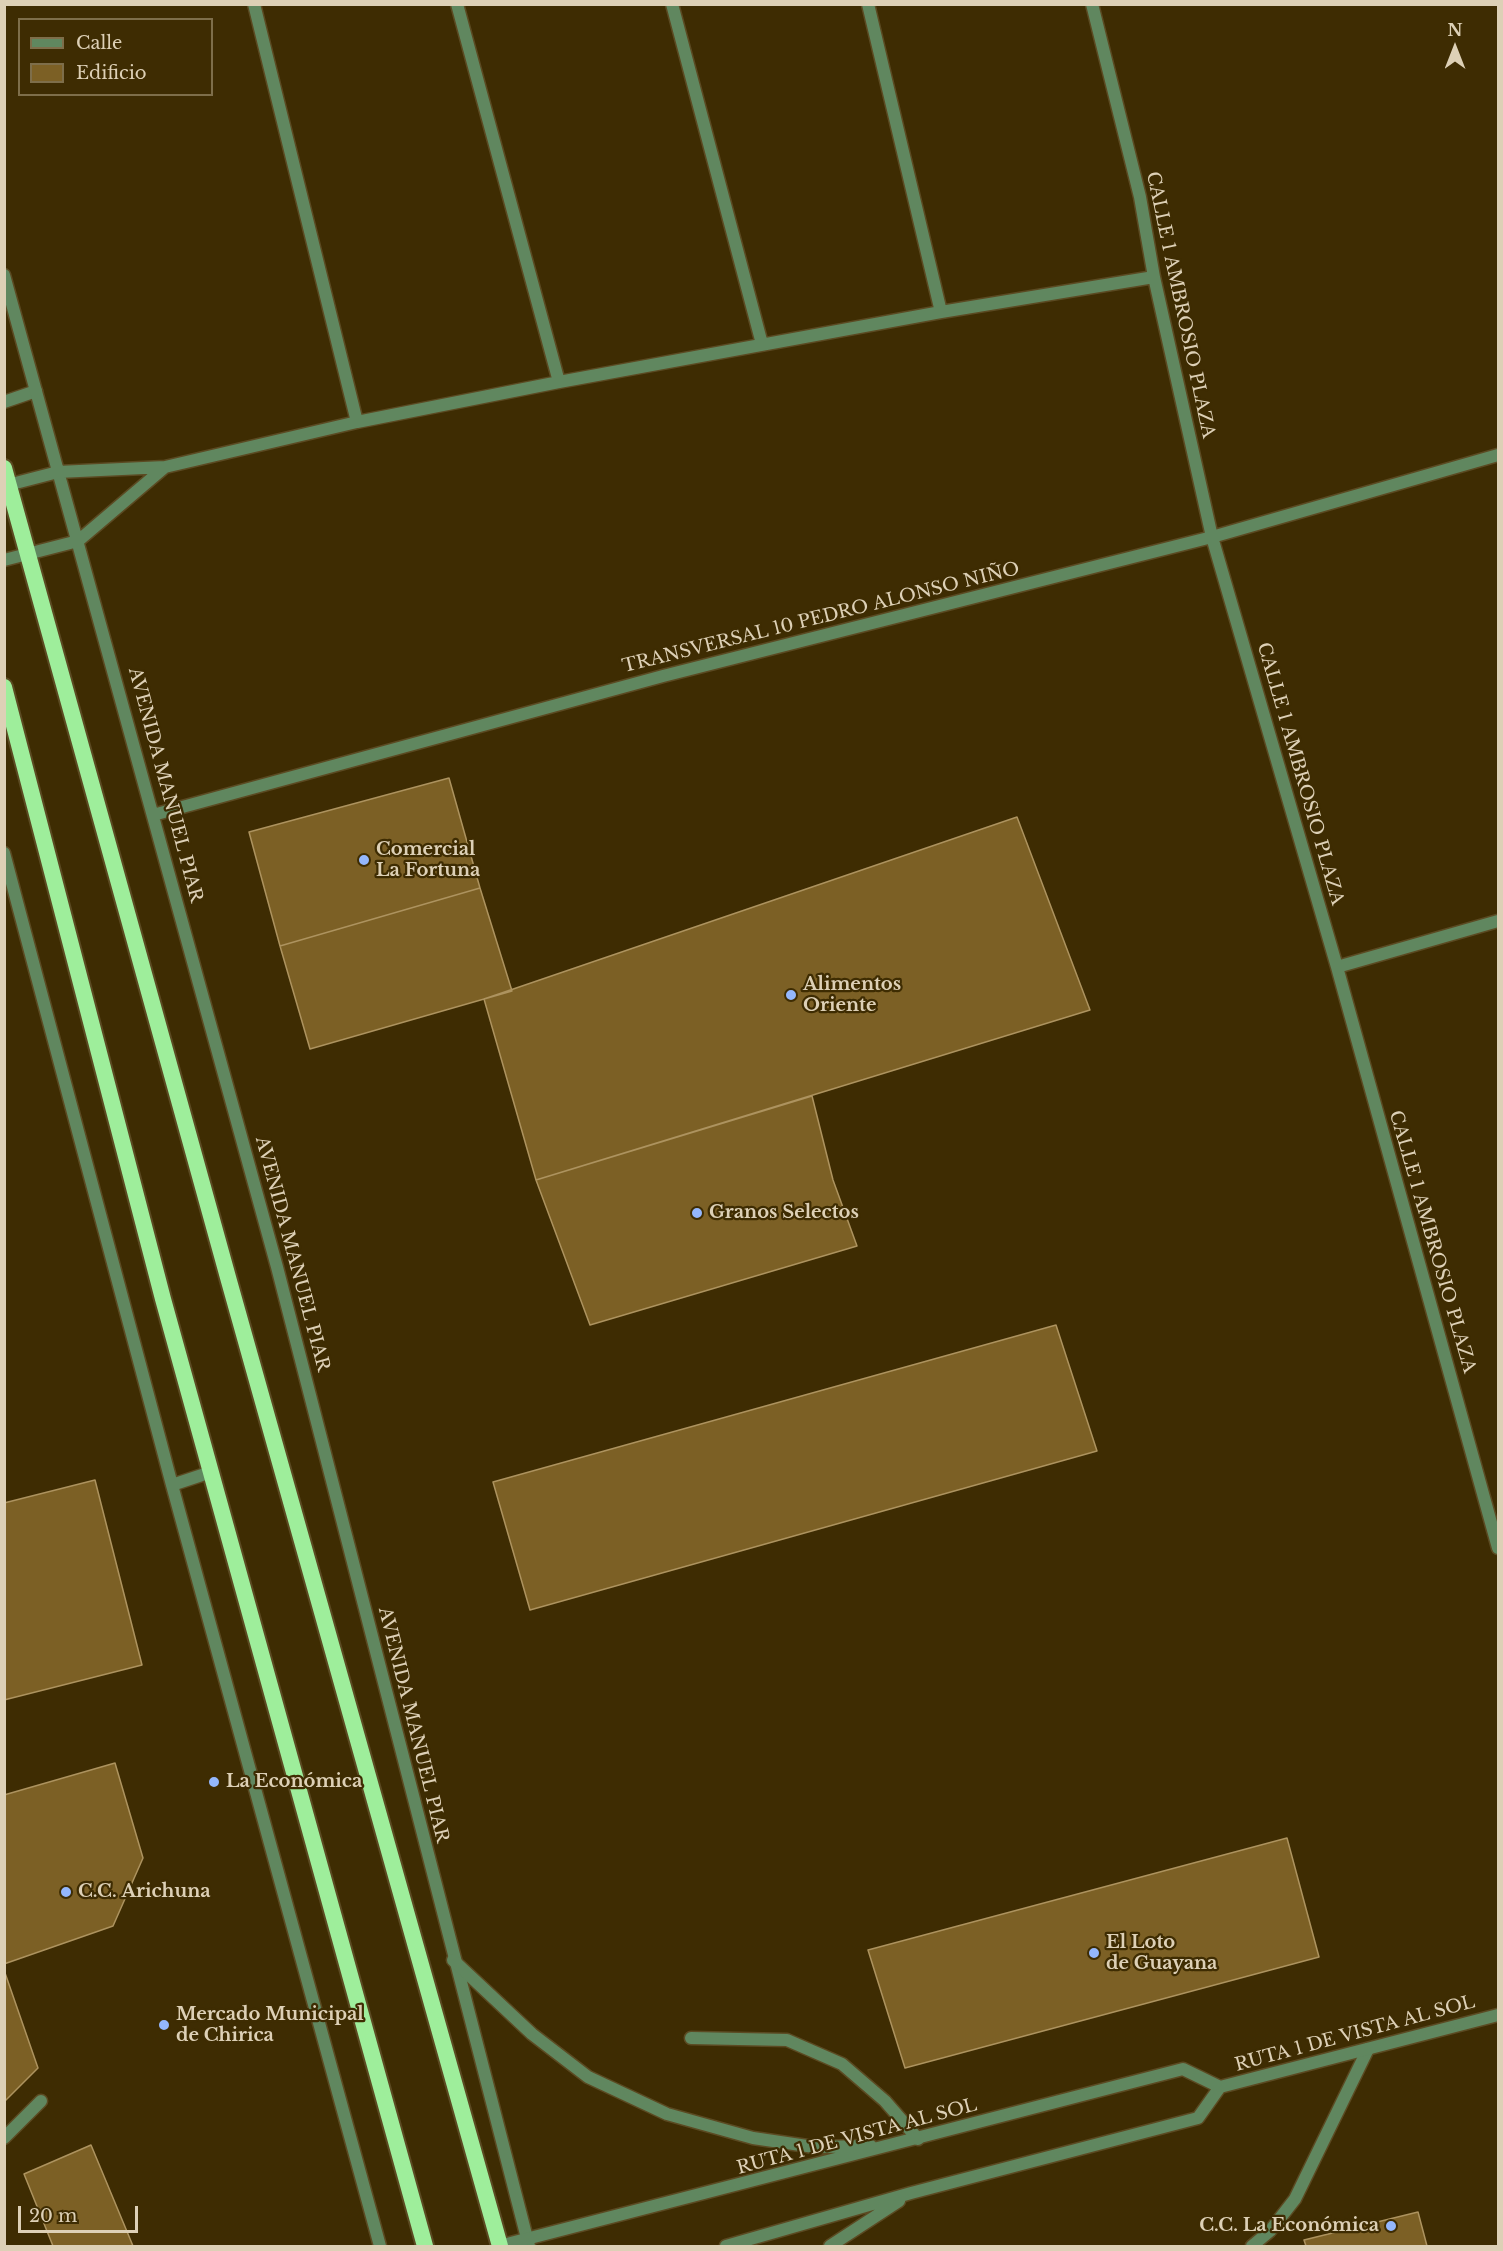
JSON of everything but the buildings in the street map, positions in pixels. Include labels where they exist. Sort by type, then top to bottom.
[{"type":"highway","points":[[4,468],[225,1269],[500,2246]]},
{"type":"highway","points":[[4,687],[211,1472],[425,2247]]},
{"type":"street","points":[[254,4],[357,422]]},
{"type":"street","points":[[457,4],[559,382]]},
{"type":"street","points":[[672,4],[762,344]]},
{"type":"street","points":[[868,4],[941,312]]},
{"type":"street","name":"CALLE 1 AMBROSIO PLAZA","points":[[1092,4],[1140,197],[1154,277],[1212,537],[1495,1522],[1498,1548]]},
{"type":"street","name":"AVENIDA MANUEL PIAR","points":[[4,275],[277,1267],[453,1960],[528,2243]]},
{"type":"street","points":[[7,485],[58,472],[165,467],[357,422],[559,382],[941,312],[1154,277]]},
{"type":"street","points":[[4,402],[36,390]]},
{"type":"street","name":"TRANSVERSAL 10 PEDRO ALONSO NIÑO","points":[[153,815],[674,673],[1212,537],[1498,455]]},
{"type":"street","points":[[4,560],[78,541],[165,467]]},
{"type":"street","points":[[4,853],[172,1485],[380,2247]]},
{"type":"street","points":[[1337,967],[1498,921]]},
{"type":"street","points":[[172,1485],[211,1472]]},
{"type":"street","points":[[453,1960],[532,2034],[588,2077],[667,2115],[753,2138],[814,2147],[891,2146]]},
{"type":"street","name":"RUTA 1 DE VISTA AL SOL","points":[[726,2247],[911,2193],[1198,2118],[1220,2087],[1498,2015]]},
{"type":"street","points":[[691,2038],[787,2040],[842,2064],[885,2101],[918,2139]]},
{"type":"street","points":[[1252,2247],[1270,2231],[1295,2199],[1368,2049]]},
{"type":"street","name":"RUTA 1 DE VISTA AL SOL","points":[[500,2246],[528,2243],[1183,2069],[1220,2087]]},
{"type":"street","points":[[4,2138],[41,2101]]},
{"type":"street","points":[[830,2247],[911,2193]]},
{"type":"place","name":"Comercial La Fortuna","points":[[364,860]]},
{"type":"place","name":"Alimentos Oriente","points":[[791,995]]},
{"type":"place","name":"Granos Selectos","points":[[697,1213]]},
{"type":"place","name":"La Económica","points":[[214,1782]]},
{"type":"place","name":"C.C. Arichuna","points":[[66,1892]]},
{"type":"place","name":"El Loto de Guayana","points":[[1094,1953]]},
{"type":"place","name":"Mercado Municipal de Chirica","points":[[164,2025]]},
{"type":"place","name":"C.C. La Económica","points":[[1391,2226]]}]
